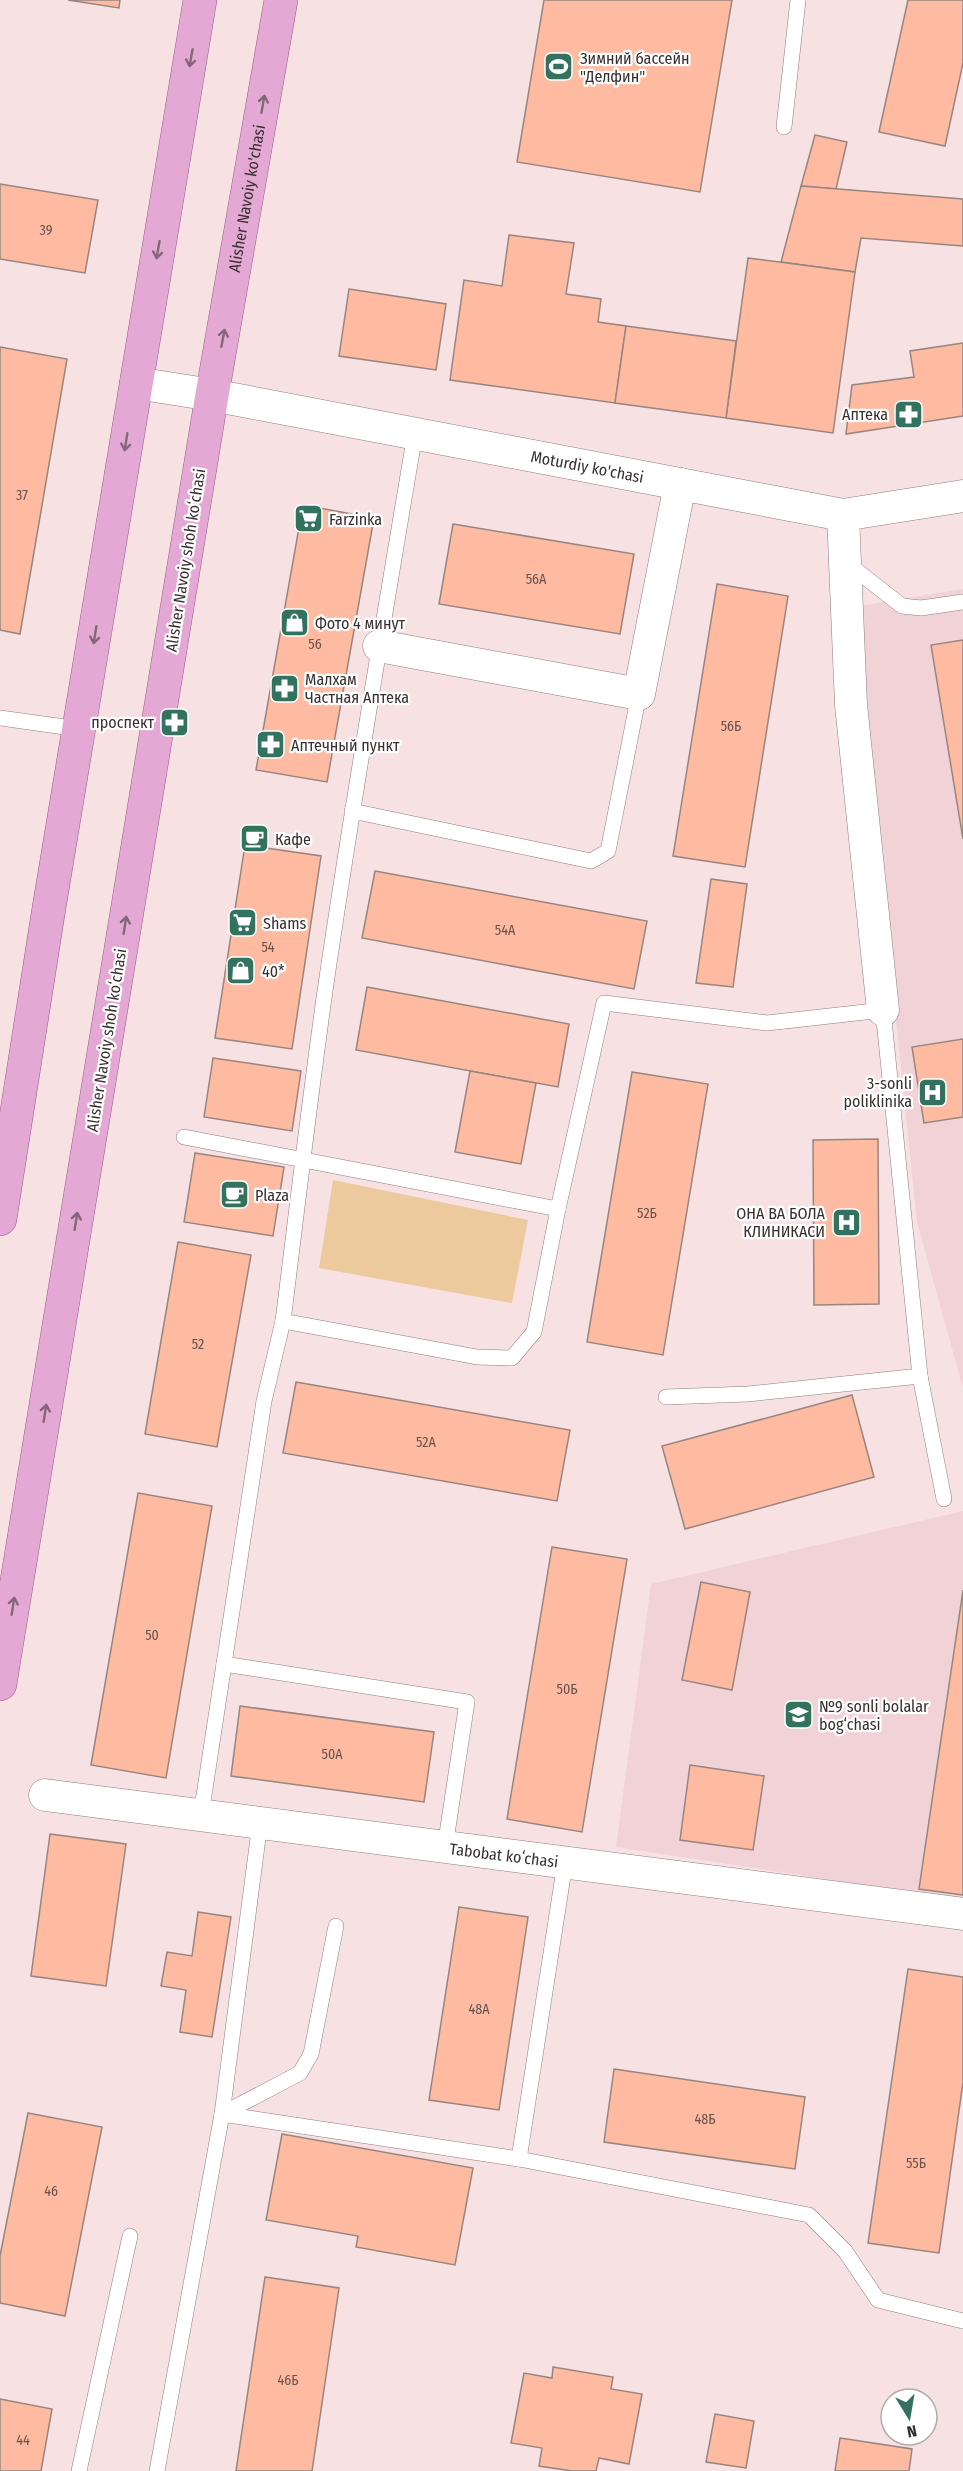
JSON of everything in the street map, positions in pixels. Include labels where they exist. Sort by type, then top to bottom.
[{"type":"main road","points":[[0,1220],[200,0]]},
{"type":"main road","name":"Alisher Navoiy ko'chasi","points":[[212,395],[281,0]]},
{"type":"main road","name":"Alisher Navoiy shoh koʻchasi","points":[[0,1684],[212,395]]},
{"type":"street","name":"Moturdiy ko'chasi","points":[[136,383],[212,395],[843,516],[963,496]]},
{"type":"street","points":[[379,646],[639,694],[680,484]]},
{"type":"street","points":[[843,516],[851,705],[883,1010]]},
{"type":"street","name":"Tabobat koʻchasi","points":[[45,1795],[963,1914]]},
{"type":"lane","points":[[784,127],[798,0]]},
{"type":"lane","points":[[201,1815],[264,1401],[283,1321],[326,987],[352,811],[415,434]]},
{"type":"lane","points":[[845,561],[902,606],[921,608],[963,602]]},
{"type":"lane","points":[[352,811],[591,861],[608,851],[639,694]]},
{"type":"lane","points":[[0,718],[79,729]]},
{"type":"lane","points":[[283,1321],[477,1358],[512,1358],[534,1332],[558,1209],[604,1003],[767,1023],[883,1010],[920,1376],[944,1499]]},
{"type":"lane","points":[[184,1137],[558,1209]]},
{"type":"lane","points":[[666,1397],[748,1394],[920,1376]]},
{"type":"lane","points":[[224,1664],[467,1702],[445,1847]]},
{"type":"lane","points":[[157,2471],[222,2114],[260,1823]]},
{"type":"lane","points":[[519,2159],[565,1863]]},
{"type":"lane","points":[[222,2114],[300,2073],[311,2054],[336,1926]]},
{"type":"lane","points":[[222,2114],[519,2159],[808,2215],[845,2251],[878,2301],[963,2321]]},
{"type":"lane","points":[[80,2471],[130,2236]]},
{"type":"shaded area","name":"3-sonli poliklinika","points":[[963,589],[963,1388],[917,1222],[853,607]]},
{"type":"shaded area","points":[[333,1180],[528,1220],[512,1303],[319,1268]]},
{"type":"shaded area","name":"№9 sonli bolalar bog‘chasi","points":[[963,1511],[963,1900],[616,1847],[651,1584]]},
{"type":"building","points":[[68,0],[120,0],[119,8]]},
{"type":"building","points":[[544,0],[732,0],[700,192],[517,162]]},
{"type":"building","points":[[908,0],[963,0],[963,63],[945,146],[879,132]]},
{"type":"building","points":[[815,135],[847,142],[836,189],[801,186]]},
{"type":"building","points":[[0,184],[98,200],[85,273],[0,259]]},
{"type":"building","points":[[801,186],[963,199],[963,246],[861,238],[855,272],[781,262]]},
{"type":"building","points":[[509,235],[574,243],[566,294],[601,299],[598,322],[626,326],[615,403],[450,380],[464,280],[502,286]]},
{"type":"building","points":[[748,258],[855,272],[833,433],[726,418]]},
{"type":"building","points":[[349,289],[446,304],[436,370],[339,356]]},
{"type":"building","points":[[626,326],[736,341],[726,418],[615,403]]},
{"type":"building","points":[[963,343],[963,416],[846,434],[852,385],[914,377],[910,351]]},
{"type":"building","points":[[0,347],[67,359],[20,634],[0,630]]},
{"type":"building","points":[[303,505],[374,518],[327,782],[256,770]]},
{"type":"building","points":[[453,524],[634,554],[620,634],[439,604]]},
{"type":"building","points":[[717,584],[788,596],[745,867],[673,856]]},
{"type":"building","points":[[963,640],[963,839],[931,645]]},
{"type":"building","points":[[245,845],[321,856],[292,1049],[215,1038]]},
{"type":"building","points":[[375,871],[647,921],[634,989],[362,938]]},
{"type":"building","points":[[711,879],[747,884],[733,987],[696,983]]},
{"type":"building","points":[[367,987],[569,1024],[558,1087],[356,1050]]},
{"type":"building","points":[[963,1039],[963,1117],[924,1123],[912,1047]]},
{"type":"building","points":[[213,1058],[301,1071],[292,1131],[204,1117]]},
{"type":"building","points":[[470,1071],[536,1083],[521,1164],[455,1152]]},
{"type":"building","points":[[632,1072],[708,1084],[663,1355],[587,1342]]},
{"type":"building","name":"ОНА ВА БОЛА КЛИНИКАСИ","points":[[878,1139],[879,1304],[814,1305],[813,1140]]},
{"type":"building","name":"Plaza","points":[[195,1153],[284,1167],[273,1236],[184,1222]]},
{"type":"building","points":[[178,1242],[251,1255],[217,1447],[145,1434]]},
{"type":"building","points":[[296,1382],[570,1430],[557,1501],[283,1453]]},
{"type":"building","points":[[852,1395],[874,1477],[685,1529],[662,1446]]},
{"type":"building","points":[[138,1493],[212,1506],[166,1778],[91,1765]]},
{"type":"building","points":[[552,1547],[627,1559],[582,1832],[507,1819]]},
{"type":"building","points":[[701,1582],[750,1592],[732,1690],[682,1680]]},
{"type":"building","points":[[963,1590],[963,1895],[919,1889]]},
{"type":"building","points":[[240,1706],[434,1732],[424,1802],[231,1776]]},
{"type":"building","points":[[690,1765],[764,1776],[753,1850],[680,1840]]},
{"type":"building","points":[[50,1834],[126,1844],[106,1986],[31,1976]]},
{"type":"building","points":[[459,1907],[528,1917],[499,2110],[429,2100]]},
{"type":"building","points":[[198,1912],[231,1917],[212,2037],[180,2032],[186,1990],[161,1986],[167,1952],[192,1956]]},
{"type":"building","points":[[908,1969],[963,1977],[963,2082],[939,2253],[868,2243]]},
{"type":"building","points":[[614,2069],[805,2097],[795,2169],[604,2142]]},
{"type":"building","points":[[28,2113],[102,2127],[65,2316],[0,2303],[0,2256]]},
{"type":"building","points":[[282,2134],[473,2168],[455,2265],[356,2247],[358,2236],[266,2220]]},
{"type":"building","points":[[265,2277],[339,2288],[312,2471],[236,2471]]},
{"type":"building","points":[[553,2367],[613,2377],[611,2389],[642,2394],[629,2464],[599,2458],[596,2471],[572,2471],[539,2466],[542,2448],[511,2443],[524,2373],[552,2378]]},
{"type":"building","points":[[0,2399],[52,2409],[41,2471],[0,2471]]},
{"type":"building","points":[[715,2414],[754,2421],[746,2468],[706,2462]]},
{"type":"building","points":[[840,2438],[879,2444],[879,2447],[912,2449],[909,2471],[835,2471]]},
{"type":"place","name":"Зимний бассейн \"Делфин\"","points":[[559,67]]},
{"type":"place","name":"Аптека","points":[[909,414]]},
{"type":"place","name":"Farzinka","points":[[308,519]]},
{"type":"place","name":"Фото 4 минут","points":[[294,623]]},
{"type":"place","name":"Малхам Частная Аптека","points":[[284,688]]},
{"type":"place","name":"проспект","points":[[175,722]]},
{"type":"place","name":"Аптечный пункт","points":[[270,745]]},
{"type":"place","name":"Кафе","points":[[254,839]]},
{"type":"place","name":"Shams","points":[[242,923]]},
{"type":"place","name":"40*","points":[[241,971]]},
{"type":"place","name":"3-sonli poliklinika","points":[[933,1092]]},
{"type":"place","name":"Plaza","points":[[234,1195]]},
{"type":"place","name":"ОНА ВА БОЛА КЛИНИКАСИ","points":[[846,1222]]},
{"type":"place","name":"№9 sonli bolalar bog‘chasi","points":[[798,1715]]}]
